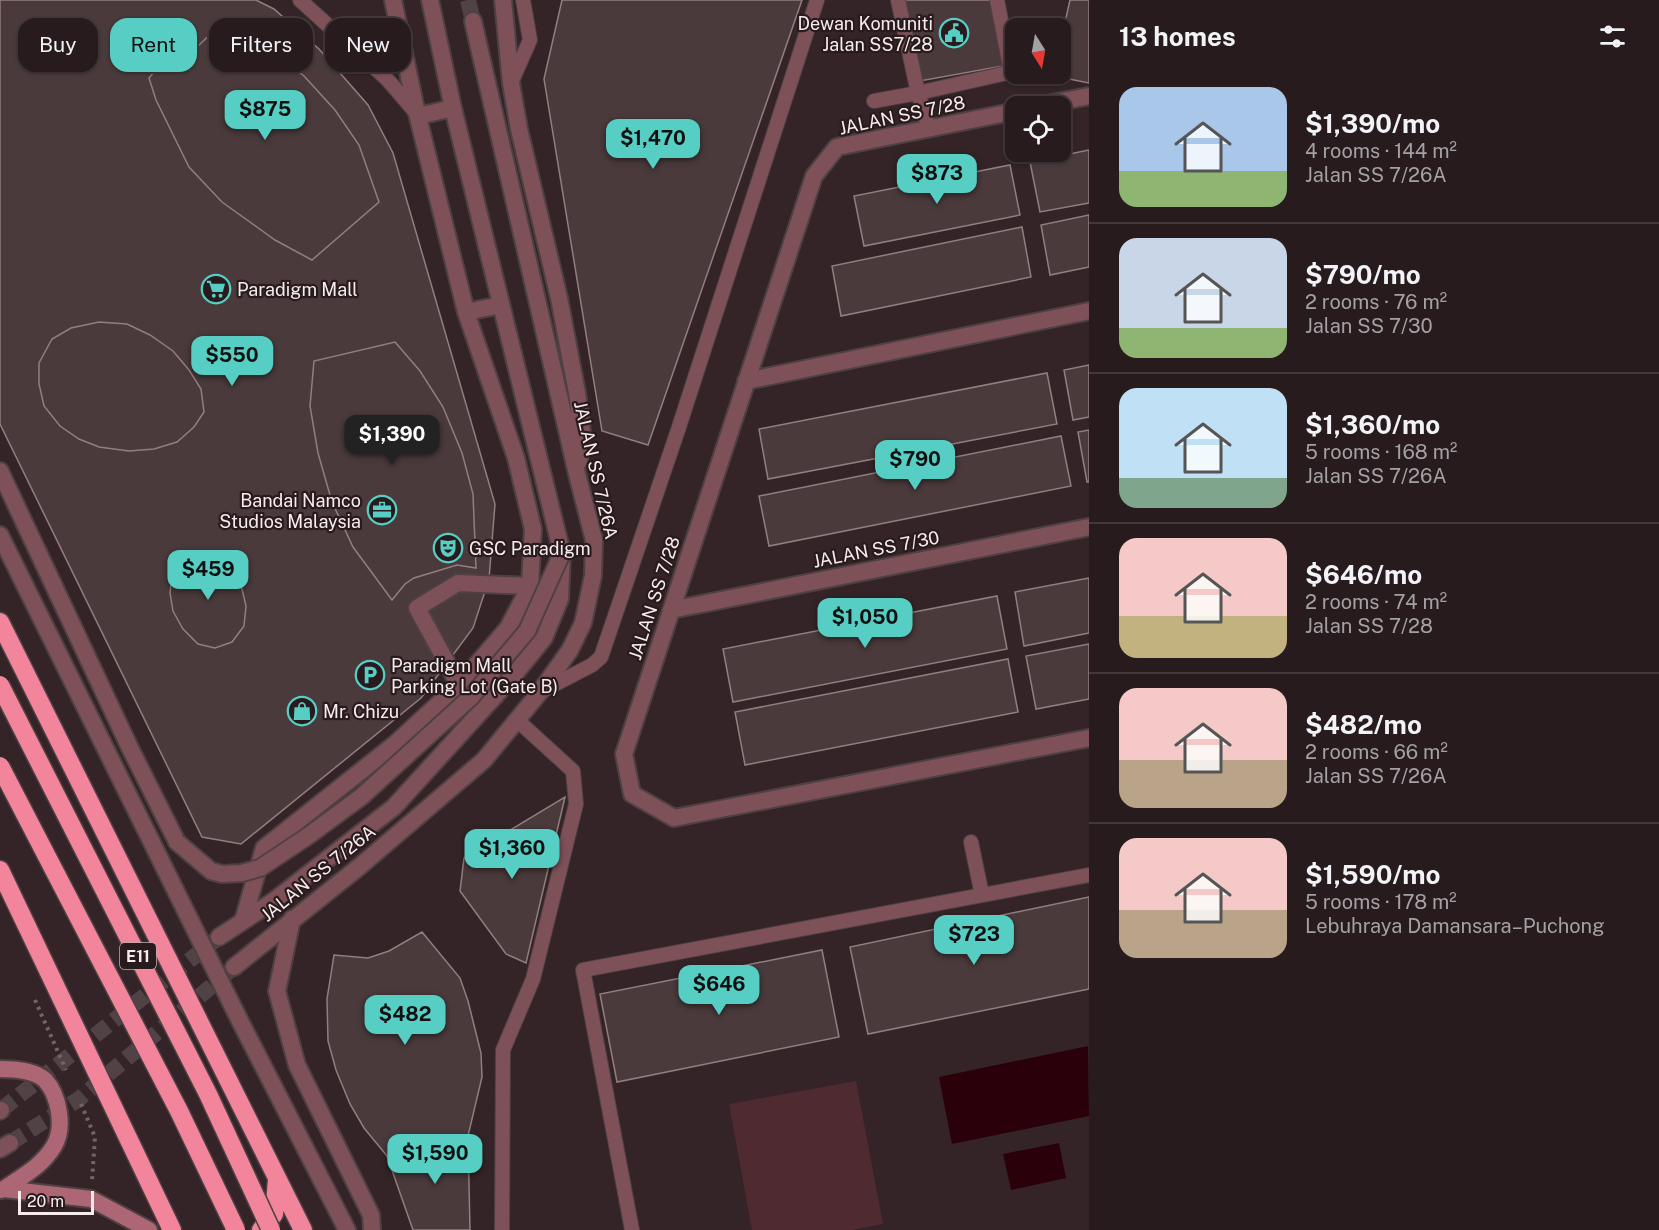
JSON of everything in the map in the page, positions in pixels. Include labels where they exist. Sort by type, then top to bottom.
[{"type":"highway","points":[[0,622],[303,1230]]},
{"type":"highway","name":"E11","points":[[0,685],[208,1094],[271,1230]]},
{"type":"highway","name":"E11","points":[[0,766],[179,1111],[236,1230]]},
{"type":"highway","points":[[0,870],[172,1230]]},
{"type":"highway","points":[[261,1230],[274,1214],[277,1180]]},
{"type":"highway","points":[[163,1211],[183,1230]]},
{"type":"main road","points":[[0,1069],[26,1071],[44,1080],[54,1095],[59,1116],[56,1143],[49,1153],[39,1165],[2,1190]]},
{"type":"main road","points":[[2,1190],[91,1199],[149,1230]]},
{"type":"street","points":[[260,945],[243,921],[264,848],[396,744],[459,685],[508,628],[530,586],[533,529],[516,458],[466,312],[418,116],[393,0]]},
{"type":"street","name":"JALAN SS 7/26A","points":[[219,937],[275,900],[394,807],[514,675],[544,638],[560,599],[562,553],[453,108],[430,0]]},
{"type":"street","points":[[503,0],[511,83],[535,202],[559,298],[577,393],[582,432],[577,474]]},
{"type":"street","name":"JALAN SS 7/26A","points":[[234,967],[359,867],[484,760],[540,692],[570,650],[583,623],[593,576],[594,540],[473,21]]},
{"type":"street","points":[[1071,99],[1089,96]]},
{"type":"street","points":[[418,116],[453,108]]},
{"type":"street","name":"JALAN SS 7/28","points":[[1005,113],[837,147],[814,176],[624,754],[632,794],[674,818],[1089,738]]},
{"type":"street","points":[[466,312],[501,305]]},
{"type":"street","points":[[746,381],[1089,312]]},
{"type":"street","points":[[0,471],[130,748],[177,842]]},
{"type":"street","name":"JALAN SS 7/30","points":[[671,610],[1089,527]]},
{"type":"street","points":[[0,535],[239,1019],[347,1230]]},
{"type":"street","points":[[89,715],[177,842],[201,864],[211,871],[222,874],[242,873],[260,868],[361,797],[471,697],[527,631],[562,553]]},
{"type":"street","points":[[459,685],[417,608],[458,583],[530,586]]},
{"type":"street","points":[[292,919],[278,991],[297,1065],[374,1225]]},
{"type":"lane","points":[[300,0],[387,79],[418,116]]},
{"type":"lane","points":[[511,83],[530,40],[523,0]]},
{"type":"lane","points":[[540,692],[592,665],[601,657],[678,430],[817,0]]},
{"type":"lane","points":[[898,0],[928,128]]},
{"type":"lane","points":[[874,101],[1011,72],[997,0]]},
{"type":"lane","points":[[502,1230],[503,1050],[533,979],[576,804],[573,771],[518,720]]},
{"type":"lane","points":[[971,842],[982,895]]},
{"type":"lane","points":[[632,1230],[583,970],[1089,875]]},
{"type":"path","points":[[32,992],[69,1078]]},
{"type":"path","points":[[79,1099],[96,1137],[91,1199]]},
{"type":"shaded area","points":[[1088,1046],[1089,1116],[952,1144],[939,1077]]},
{"type":"shaded area","points":[[856,1081],[883,1224],[852,1230],[752,1230],[729,1104]]},
{"type":"shaded area","points":[[1059,1143],[1066,1178],[1011,1190],[1003,1154]]},
{"type":"building","name":"Paradigm Mall","points":[[0,0],[256,0],[274,9],[284,18],[209,18],[209,72],[313,72],[313,44],[325,56],[325,72],[339,72],[368,105],[393,153],[495,504],[489,579],[473,628],[421,698],[241,844],[202,837],[0,424]]},
{"type":"building","points":[[562,0],[802,0],[648,445],[602,431],[544,79]]},
{"type":"building","name":"Dewan Komuniti Jalan SS7/28","points":[[905,0],[991,0],[1003,66],[920,81]]},
{"type":"building","points":[[1070,0],[1089,0],[1089,83],[1071,79],[1071,18],[1066,18]]},
{"type":"building","points":[[209,36],[209,72],[299,72],[335,110],[359,145],[379,202],[312,260],[275,240],[222,202],[189,167],[156,100],[149,78],[154,72],[197,72],[197,47]]},
{"type":"building","points":[[1089,150],[1089,203],[1040,212],[1030,162],[1071,162],[1071,154]]},
{"type":"building","points":[[1010,165],[1020,215],[864,246],[854,196]]},
{"type":"building","points":[[1089,215],[1089,267],[1050,275],[1041,225]]},
{"type":"building","points":[[1022,227],[1031,277],[841,316],[832,266]]},
{"type":"building","points":[[99,322],[127,324],[150,335],[173,351],[189,370],[201,389],[204,412],[194,427],[177,442],[154,449],[129,451],[99,447],[79,439],[60,426],[44,406],[39,384],[39,363],[52,339],[71,328]]},
{"type":"building","points":[[395,342],[420,371],[443,407],[462,453],[473,494],[476,568],[457,565],[414,578],[405,584],[392,600],[353,547],[332,502],[318,453],[310,406],[314,361]]},
{"type":"building","points":[[1089,365],[1089,417],[1073,420],[1064,370]]},
{"type":"building","points":[[1047,373],[1057,424],[768,479],[759,429]]},
{"type":"building","points":[[1089,430],[1089,482],[1087,482],[1078,432]]},
{"type":"building","points":[[1061,436],[1071,486],[769,546],[759,496]]},
{"type":"building","points":[[195,555],[212,558],[231,571],[242,589],[246,606],[244,626],[232,642],[215,648],[198,644],[183,629],[173,611],[170,593],[172,574],[181,561]]},
{"type":"building","points":[[1089,578],[1089,633],[1024,646],[1015,592]]},
{"type":"building","points":[[997,596],[1007,649],[733,702],[723,649]]},
{"type":"building","points":[[1089,644],[1089,699],[1036,709],[1026,656]]},
{"type":"building","points":[[1008,659],[1018,712],[745,765],[735,712]]},
{"type":"building","points":[[565,797],[526,963],[506,954],[460,891],[464,858]]},
{"type":"building","points":[[1089,897],[1089,989],[868,1034],[850,947]]},
{"type":"building","points":[[422,932],[460,978],[481,1053],[482,1077],[468,1136],[387,1156],[364,1128],[350,1104],[336,1070],[328,1041],[327,999],[334,955],[368,958],[389,951]]},
{"type":"building","points":[[822,950],[839,1037],[617,1082],[600,994]]},
{"type":"building","points":[[468,1136],[470,1230],[413,1230],[387,1156]]},
{"type":"tunnel","points":[[468,0],[473,21]]},
{"type":"tunnel","points":[[1,1110],[219,937]]},
{"type":"tunnel","points":[[10,1143],[79,1099],[234,967]]},
{"type":"place","name":"Dewan Komuniti Jalan SS7/28","points":[[954,33]]},
{"type":"place","name":"Paradigm Mall","points":[[216,289]]},
{"type":"place","name":"Bandai Namco Studios Malaysia","points":[[382,510]]},
{"type":"place","name":"GSC Paradigm","points":[[448,548]]},
{"type":"place","name":"Paradigm Mall Parking Lot (Gate B)","points":[[370,675]]},
{"type":"place","name":"Mr. Chizu","points":[[302,711]]}]
